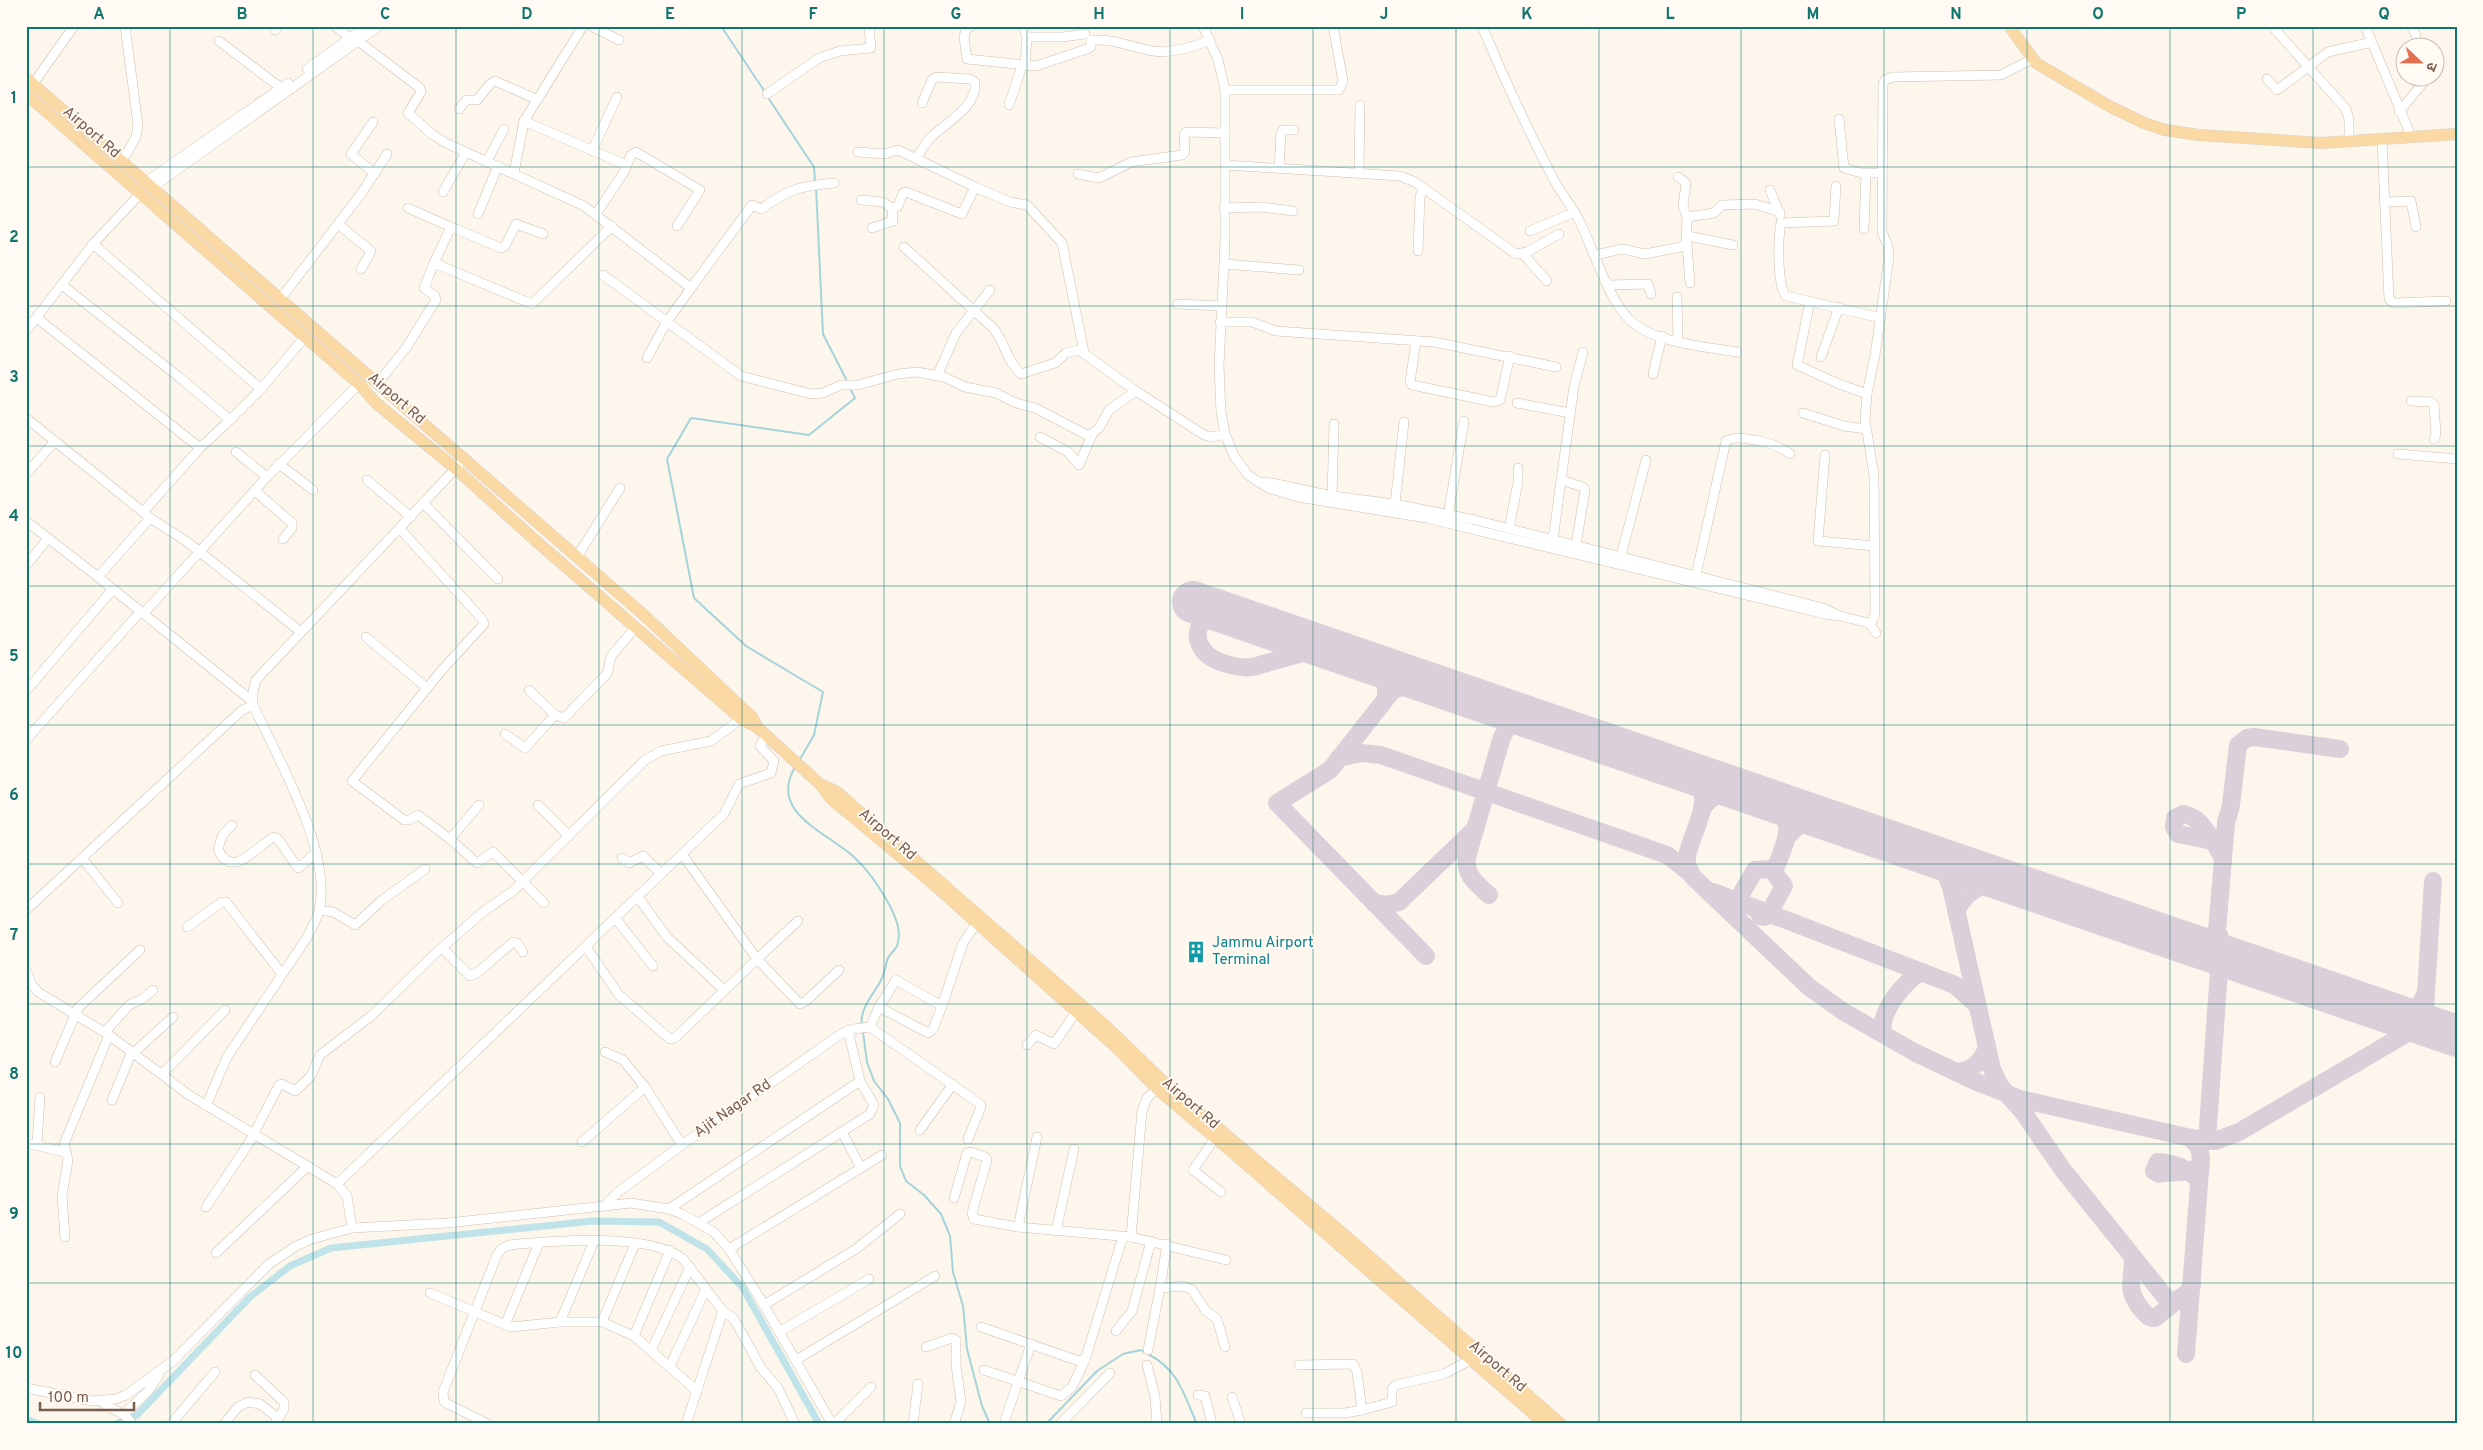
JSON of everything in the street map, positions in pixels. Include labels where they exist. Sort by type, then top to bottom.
[{"type":"main road","points":[[2009,26],[2032,59],[2070,85],[2144,123],[2165,130],[2322,143],[2457,134]]},
{"type":"main road","name":"Airport Rd","points":[[28,85],[150,184],[646,616],[752,717],[762,731]]},
{"type":"main road","points":[[28,85],[140,194],[741,719],[762,731],[818,782],[831,798],[932,883],[1119,1050],[1156,1089],[1545,1424]]},
{"type":"main road","name":"Airport Rd","points":[[818,782],[837,792],[990,923],[1108,1028],[1167,1085],[1346,1236],[1561,1424]]},
{"type":"street","points":[[28,85],[74,26]]},
{"type":"street","points":[[122,161],[136,137],[138,125],[125,26]]},
{"type":"street","points":[[335,26],[420,88],[421,92],[407,112],[409,116],[433,135],[466,152],[554,191],[596,214],[691,288]]},
{"type":"street","points":[[150,184],[354,39],[367,26]]},
{"type":"street","points":[[150,184],[281,88],[354,39],[379,26]]},
{"type":"street","points":[[514,173],[524,121],[583,26]]},
{"type":"street","points":[[591,26],[619,40]]},
{"type":"street","points":[[767,94],[819,58],[840,51],[871,48],[869,26]]},
{"type":"street","points":[[972,26],[966,29],[965,34],[967,59],[1024,66],[1043,65],[1087,49],[1091,46],[1085,33]]},
{"type":"street","points":[[1009,105],[1024,66],[1027,37],[1023,26]]},
{"type":"street","points":[[1203,26],[1218,60],[1225,90],[1226,165],[1224,264],[1220,322],[1220,404],[1225,434],[1239,465],[1255,482],[1298,497],[1426,518],[1655,574],[1869,623],[1876,633]]},
{"type":"street","points":[[1225,90],[1339,90],[1343,81],[1333,26]]},
{"type":"street","points":[[1482,26],[1505,82],[1530,134],[1555,182],[1575,212],[1608,285],[1632,323],[1678,341],[1737,352]]},
{"type":"street","points":[[2272,26],[2346,109],[2349,119],[2349,142]]},
{"type":"street","points":[[2365,26],[2412,138]]},
{"type":"street","points":[[2411,26],[2416,35]]},
{"type":"street","points":[[1027,37],[1062,37],[1085,33],[1116,40],[1142,49],[1162,52],[1186,48],[1210,40]]},
{"type":"street","points":[[219,41],[281,88]]},
{"type":"street","points":[[2268,79],[2277,90],[2328,52],[2372,42]]},
{"type":"street","points":[[1869,623],[1873,620],[1875,613],[1875,546],[1874,475],[1866,429],[1867,394],[1881,318],[1889,252],[1882,232],[1882,88],[1885,80],[1893,77],[2001,74],[2032,59]]},
{"type":"street","points":[[917,158],[930,138],[963,111],[974,90],[975,82],[970,79],[936,77],[932,80],[922,103]]},
{"type":"street","points":[[459,109],[466,100],[477,100],[490,84],[495,81],[536,99]]},
{"type":"street","points":[[2400,112],[2419,88]]},
{"type":"street","points":[[592,151],[617,97]]},
{"type":"street","points":[[1359,172],[1360,105]]},
{"type":"street","points":[[1839,119],[1844,168],[1866,174],[1882,173]]},
{"type":"street","points":[[524,121],[626,165]]},
{"type":"street","points":[[373,122],[351,154],[375,174]]},
{"type":"street","points":[[487,161],[504,129]]},
{"type":"street","points":[[1279,168],[1281,133],[1283,130],[1294,130]]},
{"type":"street","points":[[1078,174],[1099,178],[1131,162],[1182,155],[1185,152],[1184,135],[1186,132],[1225,133]]},
{"type":"street","points":[[2382,140],[2390,301],[2394,303],[2446,302]]},
{"type":"street","points":[[858,152],[884,154],[896,150],[917,158],[975,188],[1010,202],[1027,205],[1062,242],[1084,352]]},
{"type":"street","points":[[443,192],[466,152]]},
{"type":"street","points":[[596,214],[633,153],[638,153],[700,190],[677,226]]},
{"type":"street","points":[[281,298],[375,174],[387,154]]},
{"type":"street","points":[[1226,165],[1359,172],[1400,176],[1410,179],[1512,253],[1523,254],[1560,234]]},
{"type":"street","points":[[478,214],[498,166]]},
{"type":"street","points":[[1864,229],[1866,174]]},
{"type":"street","points":[[1678,177],[1685,181],[1683,206],[1687,218],[1690,283]]},
{"type":"street","points":[[647,358],[666,324],[752,205],[761,209],[782,194],[799,187],[834,183]]},
{"type":"street","points":[[1781,223],[1834,221],[1836,186]]},
{"type":"street","points":[[892,208],[898,206],[903,193],[906,192],[962,214],[975,188]]},
{"type":"street","points":[[1418,251],[1420,197],[1423,188]]},
{"type":"street","points":[[1770,190],[1780,212],[1781,223],[1778,253],[1786,296],[1881,318]]},
{"type":"street","points":[[26,331],[93,244],[140,194]]},
{"type":"street","points":[[861,200],[883,202],[892,208]]},
{"type":"street","points":[[2384,202],[2411,201],[2416,227]]},
{"type":"street","points":[[1687,218],[1714,214],[1722,205],[1755,204],[1780,212]]},
{"type":"street","points":[[1224,208],[1261,207],[1294,211]]},
{"type":"street","points":[[408,208],[501,248],[505,246],[516,224],[542,234]]},
{"type":"street","points":[[872,228],[893,222],[892,208]]},
{"type":"street","points":[[1530,231],[1575,212]]},
{"type":"street","points":[[338,224],[371,251],[361,269]]},
{"type":"street","points":[[434,263],[532,304],[612,226]]},
{"type":"street","points":[[378,383],[406,348],[436,300],[435,296],[424,288],[450,227]]},
{"type":"street","points":[[1595,255],[1620,249],[1645,254],[1687,241],[1733,245]]},
{"type":"street","points":[[93,244],[261,389]]},
{"type":"street","points":[[904,247],[973,309],[1003,339],[1008,356],[1021,374],[1055,363],[1072,351],[1084,352],[1106,371],[1204,435],[1212,437],[1225,434]]},
{"type":"street","points":[[1523,254],[1547,281]]},
{"type":"street","points":[[1224,264],[1299,270]]},
{"type":"street","points":[[603,275],[666,324],[741,376],[811,394],[823,393],[841,385],[858,385],[905,372],[937,376],[953,380],[965,387],[996,393],[1016,403],[1035,408],[1086,435],[1092,435]]},
{"type":"street","points":[[1608,285],[1649,284],[1651,294]]},
{"type":"street","points":[[62,285],[179,376],[230,420]]},
{"type":"street","points":[[937,376],[949,346],[973,309],[990,290]]},
{"type":"street","points":[[1677,297],[1678,341]]},
{"type":"street","points":[[1810,301],[1797,365],[1867,394]]},
{"type":"street","points":[[1176,304],[1221,306]]},
{"type":"street","points":[[1820,357],[1839,307]]},
{"type":"street","points":[[36,318],[200,448]]},
{"type":"street","points":[[1220,322],[1252,322],[1276,331],[1453,345],[1556,367]]},
{"type":"street","points":[[1653,374],[1662,336]]},
{"type":"street","points":[[98,578],[200,448],[261,389],[304,338]]},
{"type":"street","points":[[1416,341],[1412,385],[1494,402],[1500,400],[1510,356]]},
{"type":"street","points":[[1552,540],[1570,413],[1583,352]]},
{"type":"street","points":[[26,740],[267,477],[359,384]]},
{"type":"street","points":[[1040,437],[1068,452],[1080,464],[1092,435],[1109,410],[1136,391]]},
{"type":"street","points":[[2411,401],[2431,402],[2434,405],[2436,434],[2434,439]]},
{"type":"street","points":[[1517,403],[1570,413]]},
{"type":"street","points":[[1803,413],[1844,426],[1866,429]]},
{"type":"street","points":[[26,418],[146,515],[180,537],[300,632]]},
{"type":"street","points":[[1448,515],[1464,421]]},
{"type":"street","points":[[1395,504],[1404,422]]},
{"type":"street","points":[[1332,496],[1334,424]]},
{"type":"street","points":[[1696,575],[1726,441],[1736,438],[1763,442],[1780,447],[1790,454]]},
{"type":"street","points":[[26,474],[55,441]]},
{"type":"street","points":[[236,452],[267,477]]},
{"type":"street","points":[[2398,454],[2457,458]]},
{"type":"street","points":[[1825,456],[1818,541],[1875,546]]},
{"type":"street","points":[[253,703],[254,684],[259,676],[465,459]]},
{"type":"street","points":[[1621,556],[1646,460]]},
{"type":"street","points":[[280,464],[313,490]]},
{"type":"street","points":[[1509,528],[1518,482],[1518,468]]},
{"type":"street","points":[[367,480],[411,517]]},
{"type":"street","points":[[1560,480],[1582,487],[1585,490],[1576,545]]},
{"type":"street","points":[[1255,482],[1272,483],[1332,496],[1395,504],[1509,528],[1823,608],[1840,616]]},
{"type":"street","points":[[577,557],[620,488]]},
{"type":"street","points":[[255,491],[292,523],[292,528],[283,539]]},
{"type":"street","points":[[424,504],[498,580]]},
{"type":"street","points":[[27,522],[143,612],[253,703],[308,822],[316,853],[319,910],[306,939],[227,1057],[206,1106]]},
{"type":"street","points":[[400,529],[484,622],[480,630],[426,688],[352,781],[404,820],[418,815],[477,862],[493,852],[544,903]]},
{"type":"street","points":[[26,566],[48,538]]},
{"type":"street","points":[[26,692],[113,589]]},
{"type":"street","points":[[529,690],[555,715],[562,718],[566,717],[606,675],[611,666],[610,658],[636,627]]},
{"type":"street","points":[[366,637],[426,688]]},
{"type":"street","points":[[26,910],[241,711],[253,703]]},
{"type":"street","points":[[505,734],[525,748],[555,715]]},
{"type":"street","points":[[206,1207],[254,1133],[279,1085],[282,1084],[295,1091],[299,1090],[311,1076],[320,1055],[370,1017],[442,948],[483,912],[523,881],[644,760],[661,751],[711,741],[741,719]]},
{"type":"street","points":[[338,1184],[724,814],[739,784],[770,773],[774,761],[760,746],[762,731]]},
{"type":"street","points":[[450,839],[479,804]]},
{"type":"street","points":[[538,805],[569,836]]},
{"type":"street","points":[[232,825],[222,836],[218,850],[223,858],[231,862],[241,861],[274,837],[278,839],[298,868],[316,853]]},
{"type":"street","points":[[682,854],[757,959],[800,1004],[806,1001],[839,970]]},
{"type":"street","points":[[622,858],[630,863],[643,856],[661,874]]},
{"type":"street","points":[[82,858],[118,903]]},
{"type":"street","points":[[319,910],[333,912],[355,925],[381,901],[425,869]]},
{"type":"street","points":[[637,896],[667,937],[724,990]]},
{"type":"street","points":[[187,927],[222,902],[226,902],[282,974]]},
{"type":"street","points":[[615,918],[653,966]]},
{"type":"street","points":[[586,947],[619,995],[670,1039],[675,1038],[798,921]]},
{"type":"street","points":[[879,1007],[928,1033],[933,1029],[963,943],[976,924]]},
{"type":"street","points":[[442,948],[470,976],[474,976],[512,942],[517,943],[523,952]]},
{"type":"street","points":[[55,1062],[74,1015],[86,1000],[140,950]]},
{"type":"street","points":[[26,970],[32,986],[38,992],[107,1034],[206,1106],[338,1184],[347,1196],[352,1228]]},
{"type":"street","points":[[942,1006],[896,980],[869,1027],[981,1105],[968,1139]]},
{"type":"street","points":[[65,1237],[62,1196],[68,1164],[65,1152],[65,1139],[107,1034],[129,1005],[142,999],[153,990]]},
{"type":"street","points":[[162,1074],[225,1010]]},
{"type":"street","points":[[1028,1045],[1036,1035],[1054,1044],[1076,1012]]},
{"type":"street","points":[[112,1100],[132,1053],[173,1017]]},
{"type":"street","name":"Ajit Nagar Rd","points":[[604,1206],[618,1192],[682,1145],[850,1030],[869,1027]]},
{"type":"street","points":[[700,1222],[870,1114],[874,1108],[860,1081],[850,1030]]},
{"type":"street","points":[[605,1052],[623,1060],[645,1087],[682,1145]]},
{"type":"street","points":[[669,1209],[860,1081]]},
{"type":"street","points":[[920,1130],[953,1084]]},
{"type":"street","points":[[582,1142],[645,1087]]},
{"type":"street","points":[[984,1370],[1061,1396],[1072,1388],[1085,1360],[1127,1236],[1142,1111],[1151,1092],[1156,1089]]},
{"type":"street","points":[[37,1144],[40,1097]]},
{"type":"street","points":[[842,1132],[861,1168]]},
{"type":"street","points":[[1018,1227],[1036,1137]]},
{"type":"street","points":[[1215,1138],[1193,1170],[1221,1192]]},
{"type":"street","points":[[26,1143],[65,1152]]},
{"type":"street","points":[[1056,1231],[1074,1149]]},
{"type":"street","points":[[954,1198],[967,1153],[984,1156],[987,1160],[972,1213],[973,1218],[1018,1227],[1127,1236],[1167,1244],[1226,1260]]},
{"type":"street","points":[[729,1249],[882,1155]]},
{"type":"street","points":[[216,1254],[308,1166]]},
{"type":"street","points":[[26,1388],[102,1402],[126,1396],[160,1372],[269,1264],[312,1238],[352,1228],[448,1223],[631,1204],[669,1209],[700,1222],[714,1232],[729,1249],[764,1304],[833,1424],[870,1388]]},
{"type":"street","points":[[764,1304],[856,1249],[900,1214]]},
{"type":"street","points":[[560,1322],[594,1241]]},
{"type":"street","points":[[488,1424],[453,1408],[443,1397],[444,1385],[473,1311],[501,1249],[509,1245],[594,1241],[655,1246],[670,1250],[683,1259],[723,1311],[731,1316],[738,1326],[761,1368],[778,1388],[796,1424]]},
{"type":"street","points":[[1116,1332],[1132,1311],[1151,1241]]},
{"type":"street","points":[[505,1325],[539,1243]]},
{"type":"street","points":[[602,1322],[635,1244]]},
{"type":"street","points":[[1148,1350],[1167,1244]]},
{"type":"street","points":[[634,1336],[670,1250]]},
{"type":"street","points":[[651,1351],[690,1267]]},
{"type":"street","points":[[796,1360],[935,1276]]},
{"type":"street","points":[[780,1332],[869,1280]]},
{"type":"street","points":[[1160,1288],[1183,1286],[1192,1290],[1207,1313],[1217,1319],[1225,1347]]},
{"type":"street","points":[[670,1366],[706,1289]]},
{"type":"street","points":[[430,1293],[505,1325],[516,1327],[560,1322],[602,1322],[634,1336],[697,1391]]},
{"type":"street","points":[[686,1424],[723,1311]]},
{"type":"street","points":[[981,1327],[1079,1361],[1085,1360]]},
{"type":"street","points":[[926,1347],[952,1338],[956,1340],[956,1365],[961,1402],[954,1424]]},
{"type":"street","points":[[1005,1420],[1031,1344]]},
{"type":"street","points":[[1306,1413],[1345,1413],[1392,1402],[1392,1389],[1396,1386],[1444,1374],[1470,1360]]},
{"type":"street","points":[[1299,1365],[1350,1364],[1355,1366],[1362,1410]]},
{"type":"street","points":[[1147,1365],[1155,1397],[1157,1424]]},
{"type":"street","points":[[126,1414],[148,1391],[160,1372]]},
{"type":"street","points":[[171,1424],[215,1372]]},
{"type":"street","points":[[1060,1424],[1110,1373]]},
{"type":"street","points":[[224,1424],[238,1407],[248,1402],[260,1404],[277,1421],[284,1409],[284,1402],[255,1375]]},
{"type":"street","points":[[913,1424],[918,1384]]},
{"type":"street","points":[[1198,1396],[1206,1397],[1212,1424]]},
{"type":"street","points":[[1232,1396],[1241,1424]]},
{"type":"street","points":[[102,1402],[109,1408],[126,1414],[132,1424]]},
{"type":"waterway","points":[[721,26],[765,92]]},
{"type":"waterway","points":[[767,96],[814,167],[815,182]]},
{"type":"waterway","points":[[816,187],[823,334],[847,381]]},
{"type":"waterway","points":[[799,761],[814,735],[823,692],[746,646],[694,598],[667,459],[691,418],[809,435],[855,398],[850,388]]},
{"type":"waterway","points":[[795,767],[789,783],[789,797],[795,809],[804,820],[843,848],[864,868],[886,900],[898,925],[899,936],[897,946],[888,958],[882,977],[865,1007],[862,1025]]},
{"type":"waterway","points":[[863,1032],[867,1062],[874,1081],[888,1099],[900,1123],[900,1166],[906,1181],[924,1195],[941,1214],[950,1236],[953,1272],[963,1306],[967,1349],[982,1406],[990,1424]]},
{"type":"waterway","points":[[116,1424],[137,1415],[250,1297],[290,1266],[331,1248],[593,1221],[659,1222],[707,1249],[743,1288],[819,1424]]},
{"type":"waterway","points":[[1046,1424],[1097,1371],[1123,1354],[1141,1350],[1144,1352]]},
{"type":"waterway","points":[[1148,1354],[1158,1360],[1174,1376],[1184,1393],[1197,1424]]},
{"type":"waterway","points":[[26,1419],[39,1424]]},
{"type":"taxiway","points":[[1274,630],[1236,611],[1220,608],[1208,614],[1200,624],[1198,637],[1199,644],[1212,658],[1240,667],[1253,667],[1316,649],[1328,648]]},
{"type":"taxiway","points":[[1382,667],[1386,678],[1386,696]]},
{"type":"taxiway","points":[[1423,681],[1392,691],[1330,770],[1277,803],[1426,956]]},
{"type":"taxiway","points":[[1489,895],[1469,874],[1467,857],[1502,737],[1509,725],[1525,716]]},
{"type":"taxiway","points":[[2229,957],[2217,931],[2226,823],[2231,805],[2238,745],[2247,738],[2254,737],[2340,749]]},
{"type":"taxiway","points":[[1339,758],[1361,753],[1381,755],[1667,855],[1690,873]]},
{"type":"taxiway","points":[[1693,774],[1700,784],[1703,794],[1701,814],[1687,856],[1687,865],[1693,877],[1809,987],[1844,1012],[1914,1052],[1977,1082],[2020,1099],[2191,1138],[2215,1141],[2239,1132],[2409,1032],[2423,1028],[2440,1030]]},
{"type":"taxiway","points":[[1703,808],[1718,794],[1737,789]]},
{"type":"taxiway","points":[[1760,916],[1764,917],[1769,913],[1784,886],[1775,872],[1787,835],[1787,828],[1784,816],[1775,802]]},
{"type":"taxiway","points":[[2213,841],[2178,834],[2174,827],[2175,818],[2183,814],[2197,820],[2207,832],[2213,841],[2223,858]]},
{"type":"taxiway","points":[[1788,836],[1802,822],[1820,817]]},
{"type":"taxiway","points":[[1374,903],[1386,905],[1399,902],[1474,830]]},
{"type":"taxiway","points":[[1937,857],[1951,887],[1992,1069],[2000,1086],[2023,1112],[2063,1170],[2166,1298],[2175,1302],[2188,1292],[2192,1285]]},
{"type":"taxiway","points":[[1737,901],[1755,870],[1775,869]]},
{"type":"taxiway","points":[[1956,910],[1967,895],[1994,877]]},
{"type":"taxiway","points":[[2433,881],[2425,1009],[2431,1021],[2440,1030]]},
{"type":"taxiway","points":[[1713,892],[1955,985],[1977,1005]]},
{"type":"taxiway","points":[[2192,945],[2205,943],[2217,931]]},
{"type":"taxiway","points":[[2207,1141],[2219,970],[2223,962],[2230,958]]},
{"type":"taxiway","points":[[1884,1034],[1884,1018],[1888,1008],[1900,990],[1922,972]]},
{"type":"taxiway","points":[[2391,1013],[2412,1011],[2420,1004],[2425,994]]},
{"type":"taxiway","points":[[1956,1072],[1966,1070],[1975,1065],[1987,1047]]},
{"type":"taxiway","points":[[2186,1354],[2201,1158],[2199,1148],[2191,1138]]},
{"type":"taxiway","points":[[2199,1181],[2191,1173],[2186,1170],[2181,1167],[2170,1164],[2158,1162],[2154,1171],[2159,1174],[2186,1171],[2191,1170],[2201,1165]]},
{"type":"taxiway","points":[[2133,1258],[2131,1285],[2133,1296],[2145,1313],[2149,1317],[2155,1318],[2175,1302]]},
{"type":"runway","points":[[1193,602],[2457,1036]]},
{"type":"place","name":"Jammu Airport Terminal","points":[[1196,952]]}]
